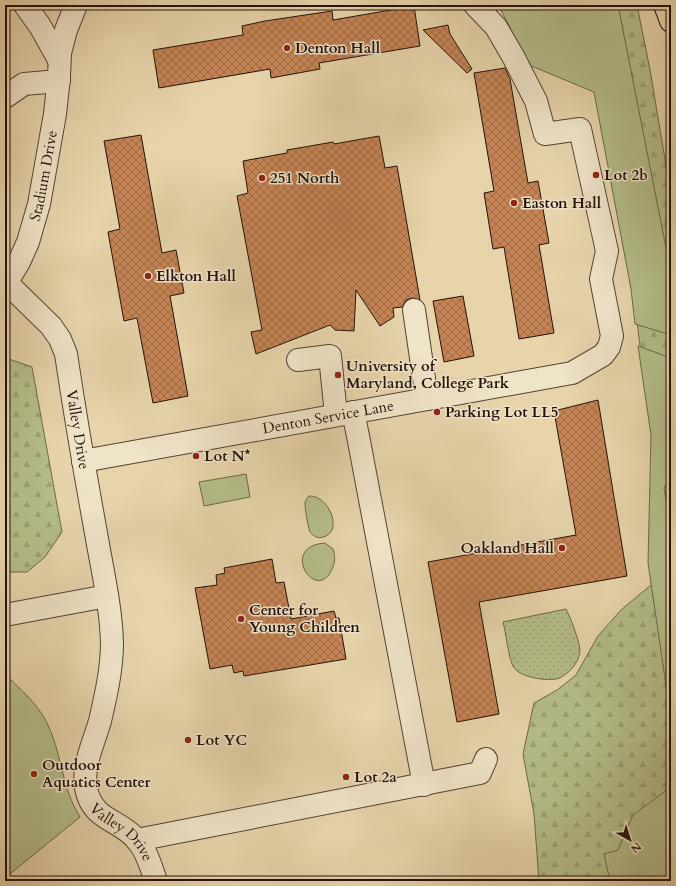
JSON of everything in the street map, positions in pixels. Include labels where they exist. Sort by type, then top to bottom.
[{"type":"main road","points":[[665,5],[671,22]]},
{"type":"street","points":[[5,97],[24,84],[59,71],[44,31],[25,5]]},
{"type":"street","name":"Stadium Drive","points":[[6,284],[28,242],[38,204],[55,114],[59,71],[66,30],[76,5]]},
{"type":"street","name":"Denton Service Lane","points":[[83,461],[572,373],[603,355],[609,347],[612,336],[601,279],[607,251],[580,129],[545,134],[536,101],[514,58],[496,27],[475,5]]},
{"type":"street","name":"Valley Drive","points":[[6,284],[51,326],[60,339],[66,354],[111,620],[111,667],[100,719],[87,764],[85,777],[86,789],[95,808],[103,816],[129,832],[137,840],[145,853],[156,881]]},
{"type":"street","points":[[414,310],[427,399]]},
{"type":"street","points":[[298,360],[330,356],[344,414],[358,436],[424,784]]},
{"type":"street","points":[[5,615],[107,596]]},
{"type":"street","points":[[137,840],[480,773],[486,759]]},
{"type":"green space","points":[[493,5],[618,5],[671,273],[671,335],[635,324],[631,289],[594,92],[529,65],[501,10]]},
{"type":"green space","points":[[503,5],[637,5],[650,70],[671,195],[671,881],[539,881],[534,814],[523,754],[534,703],[557,690],[576,675],[598,636],[621,610],[663,575],[655,462],[629,250],[599,85]]},
{"type":"green space","points":[[638,346],[671,358],[671,476],[664,488],[671,527],[671,719],[648,563],[651,435]]},
{"type":"green space","points":[[9,359],[32,367],[62,532],[45,557],[27,572],[5,572],[5,360]]},
{"type":"green space","points":[[246,474],[250,497],[204,506],[199,482]]},
{"type":"green space","points":[[309,496],[316,497],[323,501],[331,514],[333,522],[332,528],[329,534],[323,537],[316,537],[310,532],[305,504]]},
{"type":"green space","points":[[325,543],[333,549],[335,559],[334,564],[330,573],[323,580],[316,580],[309,576],[304,569],[302,561],[304,553],[312,546]]},
{"type":"green space","points":[[566,609],[580,650],[575,664],[568,672],[556,679],[538,679],[519,672],[512,664],[503,622]]},
{"type":"green space","name":"Outdoor Aquatics Center","points":[[5,674],[33,702],[46,721],[55,745],[69,794],[80,817],[5,878]]},
{"type":"green space","points":[[671,787],[671,881],[610,881],[604,854],[618,850],[633,815]]},
{"type":"building","name":"Denton Hall","points":[[414,6],[420,46],[319,63],[320,69],[271,78],[270,69],[159,88],[153,50],[243,35],[242,26],[265,21],[332,11],[333,20]]},
{"type":"building","points":[[448,25],[450,34],[472,69],[467,73],[423,30]]},
{"type":"building","name":"Easton Hall","points":[[505,68],[510,79],[528,183],[538,181],[549,243],[539,245],[554,333],[519,339],[504,247],[493,249],[484,193],[494,191],[474,73]]},
{"type":"building","name":"Elkton Hall","points":[[141,135],[162,253],[176,250],[184,293],[170,296],[188,396],[153,403],[137,318],[124,321],[108,232],[120,229],[104,141]]},
{"type":"building","points":[[379,136],[385,168],[397,166],[420,300],[412,298],[406,300],[402,307],[393,308],[394,317],[380,326],[356,290],[354,331],[335,330],[330,325],[256,354],[251,332],[262,330],[237,196],[248,193],[243,161],[287,153],[287,150]]},
{"type":"building","points":[[463,296],[474,356],[444,362],[433,301]]},
{"type":"building","name":"Oakland Hall","points":[[598,400],[627,576],[479,602],[499,714],[457,722],[428,562],[576,535],[554,411]]},
{"type":"building","name":"Center for Young Children","points":[[272,559],[276,583],[284,582],[291,619],[334,611],[336,618],[339,618],[346,659],[244,676],[243,671],[234,673],[232,665],[210,669],[195,588],[217,585],[216,575],[225,573],[224,568]]},
{"type":"place","name":"Denton Hall","points":[[287,48]]},
{"type":"place","name":"Lot 2b","points":[[596,175]]},
{"type":"place","name":"251 North","points":[[262,178]]},
{"type":"place","name":"Easton Hall","points":[[514,203]]},
{"type":"place","name":"Elkton Hall","points":[[148,276]]},
{"type":"place","name":"University of Maryland, College Park","points":[[338,375]]},
{"type":"place","name":"Parking Lot LL5","points":[[437,412]]},
{"type":"place","name":"Lot N*","points":[[196,456]]},
{"type":"place","name":"Oakland Hall","points":[[562,548]]},
{"type":"place","name":"Center for Young Children","points":[[241,619]]},
{"type":"place","name":"Lot YC","points":[[188,740]]},
{"type":"place","name":"Outdoor Aquatics Center","points":[[34,774]]},
{"type":"place","name":"Lot 2a","points":[[346,777]]}]
